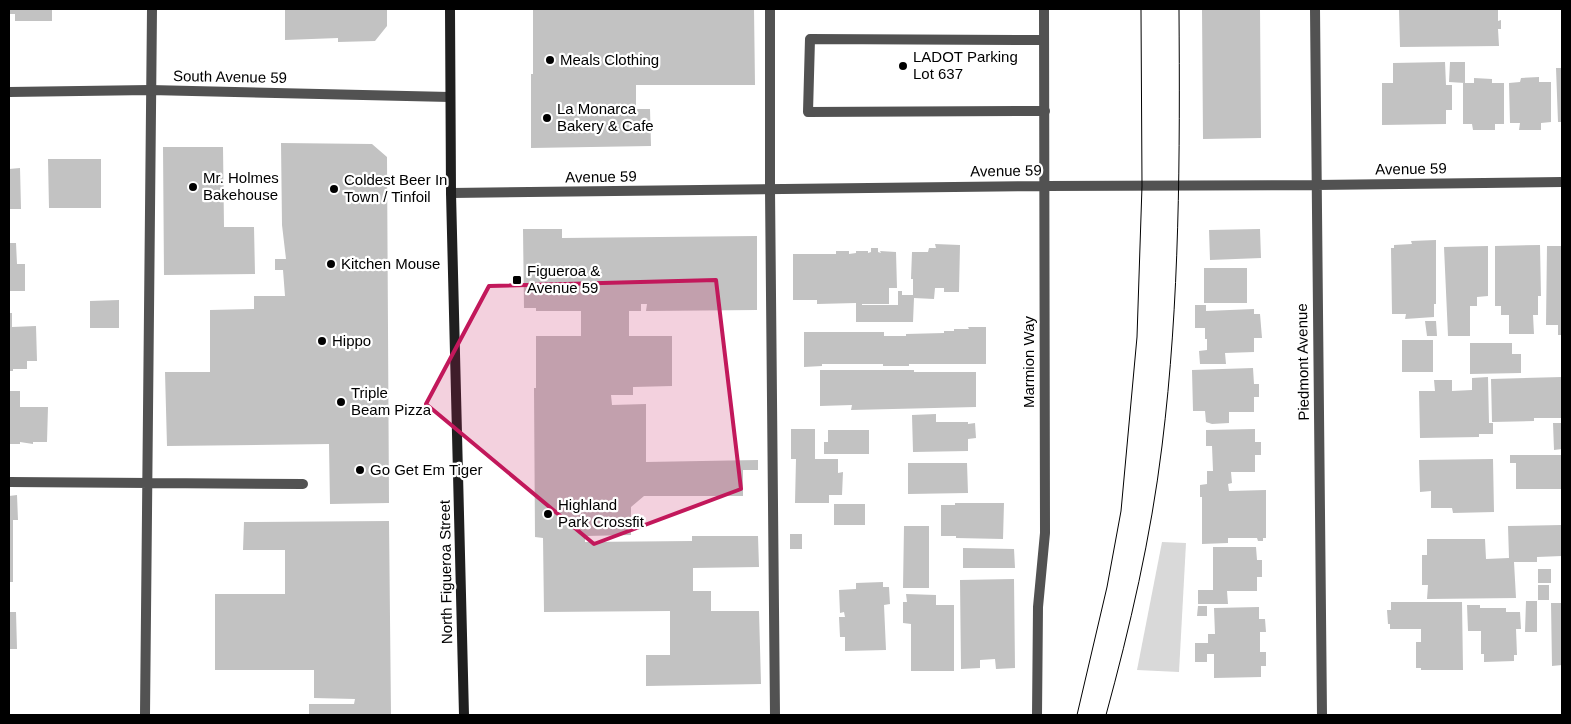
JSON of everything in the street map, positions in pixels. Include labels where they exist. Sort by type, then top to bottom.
[{"type":"main road","name":"North Figueroa Street","points":[[450,9],[451,194],[464,715]]},
{"type":"street","points":[[145,715],[152,9]]},
{"type":"street","points":[[770,9],[775,715]]},
{"type":"street","name":"Marmion Way","points":[[1036,715],[1038,607],[1045,533],[1044,9]]},
{"type":"street","name":"Piedmont Avenue","points":[[1315,9],[1322,715]]},
{"type":"street","points":[[1044,40],[810,39],[808,112],[1045,111]]},
{"type":"street","name":"South Avenue 59","points":[[9,92],[150,90],[450,97]]},
{"type":"street","name":"Avenue 59","points":[[451,194],[1045,186],[1562,182]]},
{"type":"street","points":[[9,482],[303,484]]},
{"type":"highlighted area","points":[[716,280],[741,489],[594,544],[426,404],[489,286]]},
{"type":"shaded area","points":[[1162,542],[1186,543],[1179,672],[1137,670]]},
{"type":"building","points":[[9,9],[52,9],[52,21],[15,21],[15,14],[9,14]]},
{"type":"building","points":[[285,9],[387,9],[387,26],[375,41],[338,42],[338,38],[285,40]]},
{"type":"building","points":[[533,9],[754,9],[755,85],[636,85],[636,109],[650,109],[651,146],[531,148]]},
{"type":"building","points":[[1202,9],[1260,9],[1261,138],[1203,139]]},
{"type":"building","points":[[1399,9],[1498,9],[1498,21],[1501,20],[1501,29],[1498,29],[1499,46],[1400,47]]},
{"type":"building","points":[[1445,62],[1446,85],[1452,85],[1452,110],[1446,110],[1446,124],[1382,125],[1382,83],[1393,83],[1393,63]]},
{"type":"building","points":[[1450,62],[1465,62],[1465,83],[1449,82]]},
{"type":"building","points":[[1556,68],[1562,68],[1562,122],[1558,122]]},
{"type":"building","points":[[1539,77],[1539,82],[1551,82],[1551,122],[1541,123],[1541,130],[1519,130],[1520,123],[1510,123],[1509,83],[1520,82],[1521,78]]},
{"type":"building","points":[[1474,78],[1492,79],[1492,83],[1504,83],[1504,124],[1495,124],[1495,130],[1473,130],[1472,124],[1463,124],[1463,83],[1474,83]]},
{"type":"building","points":[[281,143],[372,144],[387,157],[389,503],[330,504],[329,444],[167,446],[165,372],[210,372],[210,310],[254,309],[254,296],[285,296],[283,270],[275,270],[275,259],[286,259],[282,225]]},
{"type":"building","name":"Mr. Holmes Bakehouse","points":[[163,147],[223,147],[224,227],[254,227],[255,274],[164,275]]},
{"type":"building","points":[[48,159],[101,159],[101,208],[49,208]]},
{"type":"building","points":[[20,168],[21,209],[9,209],[9,169]]},
{"type":"building","points":[[523,229],[562,229],[562,238],[757,236],[757,310],[646,311],[647,304],[641,304],[641,311],[629,311],[629,336],[672,336],[672,386],[633,387],[633,395],[611,395],[612,405],[646,404],[646,462],[758,460],[758,470],[743,470],[743,496],[644,496],[631,507],[631,535],[585,536],[585,542],[692,541],[692,536],[758,536],[759,567],[693,568],[693,591],[711,591],[711,611],[759,611],[761,684],[646,686],[646,655],[670,655],[670,611],[544,612],[543,538],[535,537],[534,388],[536,388],[536,336],[581,336],[581,311],[536,311],[536,308],[524,308]]},
{"type":"building","points":[[1260,229],[1261,258],[1210,260],[1209,230]]},
{"type":"building","points":[[1436,240],[1436,304],[1434,304],[1434,317],[1405,319],[1406,314],[1392,314],[1391,248],[1394,248],[1394,245],[1412,244],[1411,241]]},
{"type":"building","points":[[9,243],[16,243],[17,264],[25,264],[25,291],[9,291]]},
{"type":"building","points":[[935,244],[960,245],[959,292],[944,292],[944,288],[935,288],[934,299],[914,298],[913,322],[856,322],[856,303],[817,304],[817,300],[793,300],[793,254],[836,254],[836,251],[849,251],[849,254],[856,253],[856,251],[868,251],[868,253],[871,252],[871,248],[878,248],[878,252],[881,253],[880,251],[896,252],[897,288],[889,288],[889,304],[862,305],[898,305],[898,291],[902,291],[902,295],[913,295],[913,279],[911,279],[912,252],[928,252],[929,248],[936,248]]},
{"type":"building","points":[[1540,245],[1541,296],[1538,296],[1538,315],[1533,315],[1534,334],[1509,334],[1509,315],[1501,315],[1501,306],[1495,306],[1495,246]]},
{"type":"building","points":[[1488,246],[1488,296],[1477,297],[1477,306],[1470,306],[1470,336],[1448,336],[1444,247]]},
{"type":"building","points":[[1547,246],[1562,246],[1562,335],[1558,335],[1558,325],[1546,325]]},
{"type":"building","points":[[1204,268],[1247,268],[1247,303],[1204,303]]},
{"type":"building","points":[[119,300],[119,328],[90,328],[90,301]]},
{"type":"building","points":[[1195,305],[1206,305],[1206,311],[1254,309],[1254,314],[1260,314],[1262,338],[1254,338],[1254,352],[1225,353],[1226,364],[1200,364],[1199,351],[1207,350],[1207,339],[1205,339],[1205,328],[1195,328]]},
{"type":"building","points":[[9,313],[12,313],[12,327],[36,326],[37,361],[27,361],[27,369],[13,369],[13,371],[9,371]]},
{"type":"building","points":[[1425,321],[1436,321],[1437,336],[1427,336]]},
{"type":"building","points":[[968,327],[986,327],[986,364],[883,366],[883,364],[822,364],[822,366],[804,367],[804,332],[884,332],[884,336],[906,336],[906,334],[944,333],[944,331],[954,331],[954,329],[969,329]]},
{"type":"building","points":[[1402,340],[1433,340],[1433,372],[1402,372]]},
{"type":"building","points":[[1470,343],[1512,343],[1512,354],[1521,354],[1521,373],[1470,374]]},
{"type":"building","points":[[1253,368],[1254,384],[1259,384],[1259,397],[1254,397],[1254,412],[1229,412],[1229,423],[1212,424],[1206,422],[1205,411],[1193,411],[1192,370]]},
{"type":"building","points":[[820,370],[976,372],[976,407],[851,410],[852,405],[820,406]]},
{"type":"building","points":[[1488,377],[1489,423],[1493,423],[1493,434],[1479,434],[1479,437],[1420,438],[1419,391],[1435,391],[1434,380],[1452,380],[1452,391],[1472,390],[1472,378]]},
{"type":"building","points":[[1562,377],[1562,418],[1534,418],[1534,421],[1492,422],[1491,379]]},
{"type":"building","points":[[9,391],[20,391],[20,407],[48,407],[47,442],[9,444]]},
{"type":"building","points":[[936,414],[936,422],[975,423],[976,438],[968,439],[968,451],[913,452],[912,415]]},
{"type":"building","points":[[1553,423],[1562,423],[1562,449],[1554,450]]},
{"type":"building","points":[[791,429],[815,429],[815,459],[838,459],[838,473],[843,472],[842,495],[829,495],[829,503],[795,503],[796,459],[791,459]]},
{"type":"building","points":[[1255,429],[1255,442],[1261,442],[1261,455],[1255,455],[1255,472],[1231,472],[1232,483],[1228,484],[1229,491],[1266,490],[1266,538],[1263,538],[1263,541],[1258,541],[1257,538],[1228,538],[1228,543],[1202,544],[1202,497],[1200,497],[1200,485],[1207,484],[1207,471],[1213,471],[1212,446],[1206,446],[1206,430]]},
{"type":"building","points":[[828,430],[869,430],[869,454],[824,454],[824,442],[828,442]]},
{"type":"building","points":[[1510,455],[1562,455],[1562,489],[1516,489],[1516,463],[1510,463]]},
{"type":"building","points":[[1493,459],[1494,512],[1453,513],[1452,508],[1431,508],[1431,491],[1420,492],[1419,460]]},
{"type":"building","points":[[908,463],[967,463],[968,493],[908,494]]},
{"type":"building","points":[[17,495],[18,520],[13,520],[13,582],[9,582],[9,496]]},
{"type":"building","points":[[955,503],[1004,503],[1003,539],[941,536],[941,505],[955,505]]},
{"type":"building","points":[[834,504],[865,504],[865,525],[834,525]]},
{"type":"building","points":[[389,521],[391,715],[309,715],[309,704],[354,704],[355,699],[314,698],[314,670],[215,670],[215,594],[285,594],[285,550],[243,550],[244,522]]},
{"type":"building","points":[[1562,525],[1562,556],[1537,557],[1537,562],[1514,562],[1516,598],[1427,599],[1428,585],[1422,585],[1422,555],[1427,555],[1427,539],[1485,539],[1486,559],[1509,558],[1508,526]]},
{"type":"building","points":[[904,526],[929,526],[929,588],[903,588]]},
{"type":"building","points":[[790,534],[802,534],[802,549],[790,549]]},
{"type":"building","points":[[1213,547],[1256,547],[1257,560],[1262,560],[1262,577],[1257,577],[1257,591],[1227,591],[1228,604],[1198,604],[1198,590],[1213,590]]},
{"type":"building","points":[[963,548],[1014,549],[1015,568],[963,568]]},
{"type":"building","points":[[1538,569],[1551,569],[1551,583],[1538,583]]},
{"type":"building","points":[[1014,579],[1015,668],[996,669],[995,659],[980,660],[980,668],[961,669],[960,580]]},
{"type":"building","points":[[883,582],[883,587],[889,587],[890,604],[884,605],[886,650],[845,651],[845,637],[840,637],[839,617],[845,617],[844,612],[840,613],[839,590],[856,589],[856,583]]},
{"type":"building","points":[[1538,585],[1549,585],[1549,600],[1538,600]]},
{"type":"building","points":[[906,594],[936,595],[936,605],[954,605],[954,671],[911,671],[911,624],[903,623],[903,602],[907,602]]},
{"type":"building","points":[[1526,601],[1537,601],[1537,632],[1525,632]]},
{"type":"building","points":[[1391,602],[1462,602],[1463,670],[1421,670],[1421,668],[1416,668],[1416,642],[1421,642],[1421,629],[1390,629],[1387,610],[1391,610]]},
{"type":"building","points":[[1551,603],[1562,603],[1562,665],[1552,666]]},
{"type":"building","points":[[1467,605],[1480,605],[1480,608],[1506,608],[1506,612],[1520,612],[1521,629],[1516,629],[1517,655],[1514,655],[1514,661],[1484,662],[1484,654],[1481,654],[1481,631],[1468,631]]},
{"type":"building","points":[[1198,606],[1207,606],[1207,616],[1197,616]]},
{"type":"building","points":[[1259,607],[1259,619],[1265,619],[1266,632],[1260,632],[1260,652],[1266,652],[1266,666],[1261,666],[1261,677],[1214,678],[1214,654],[1207,654],[1207,662],[1195,662],[1195,643],[1208,643],[1208,634],[1215,634],[1214,608]]},
{"type":"building","points":[[9,612],[16,612],[17,649],[9,649]]},
{"type":"tram line","points":[[1077,715],[1107,587],[1121,511],[1137,337],[1142,186],[1141,9]]},
{"type":"tram line","points":[[1106,715],[1146,548],[1162,446],[1168,392],[1178,228],[1179,9]]},
{"type":"place","name":"Meals Clothing","points":[[550,60]]},
{"type":"place","name":"LADOT Parking Lot 637","points":[[903,66]]},
{"type":"place","name":"La Monarca Bakery & Cafe","points":[[547,118]]},
{"type":"place","name":"Mr. Holmes Bakehouse","points":[[193,187]]},
{"type":"place","name":"Coldest Beer In Town / Tinfoil","points":[[334,189]]},
{"type":"place","name":"Kitchen Mouse","points":[[331,264]]},
{"type":"place","name":"Figueroa & Avenue 59","points":[[517,280]]},
{"type":"place","name":"Hippo","points":[[322,341]]},
{"type":"place","name":"Triple Beam Pizza","points":[[341,402]]},
{"type":"place","name":"Go Get Em Tiger","points":[[360,470]]},
{"type":"place","name":"Highland Park Crossfit","points":[[548,514]]}]
